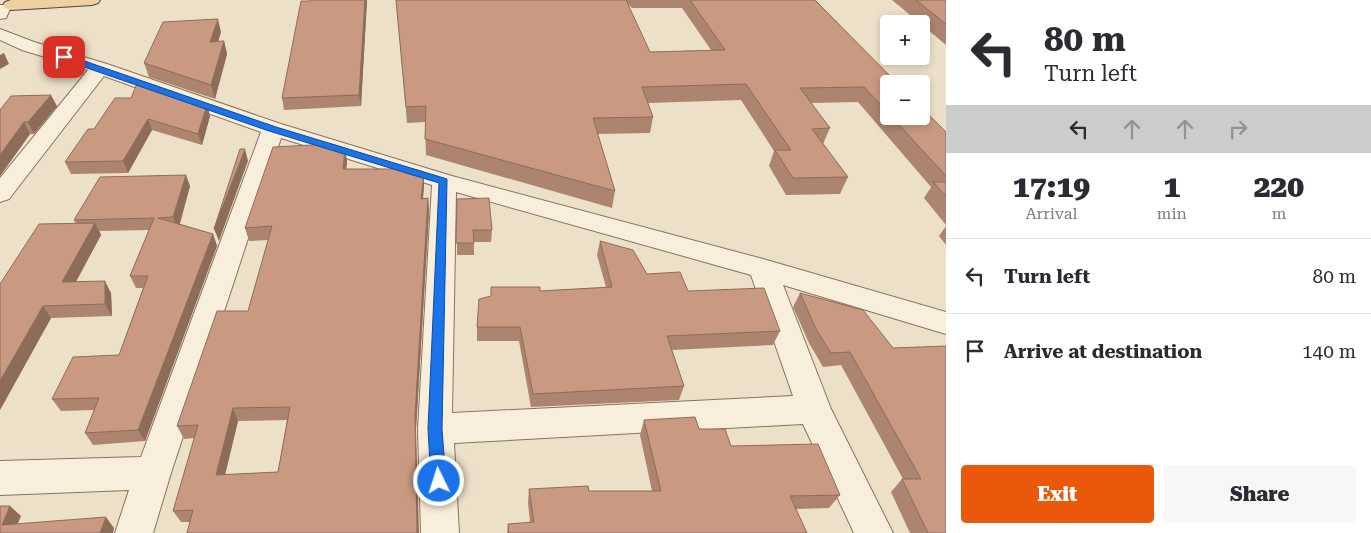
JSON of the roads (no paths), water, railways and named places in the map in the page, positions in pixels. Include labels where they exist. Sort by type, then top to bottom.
[{"type":"main road","points":[[6,8],[92,0]]},
{"type":"street","points":[[0,34],[28,46],[100,68],[272,129],[444,182],[763,268],[946,323]]},
{"type":"street","points":[[0,194],[100,68]]},
{"type":"street","points":[[134,533],[272,129]]},
{"type":"street","points":[[440,533],[435,429],[444,182]]},
{"type":"street","points":[[763,268],[814,409],[838,463],[874,533]]},
{"type":"street","points":[[435,429],[814,409]]},
{"type":"street","points":[[0,478],[153,473]]}]
